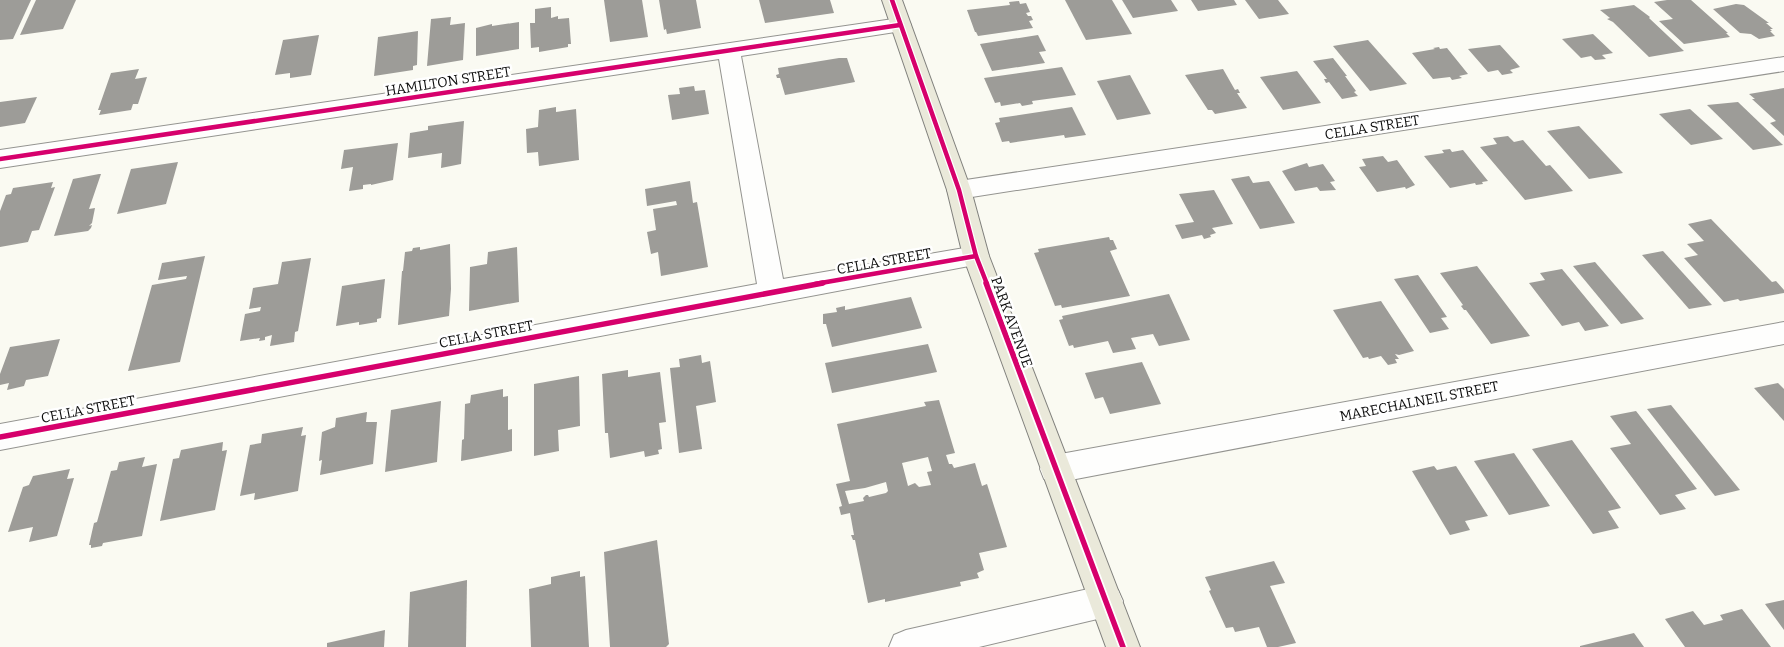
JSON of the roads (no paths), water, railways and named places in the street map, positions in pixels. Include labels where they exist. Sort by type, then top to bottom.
[{"type":"main road","name":"PARK AVENUE","points":[[896,12],[959,190],[976,256],[1054,469],[1123,647]]},
{"type":"street","name":"HAMILTON STREET","points":[[0,160],[730,50],[896,12]]},
{"type":"street","points":[[730,50],[746,154],[772,292]]},
{"type":"street","name":"CELLA STREET","points":[[959,190],[1784,64]]},
{"type":"street","name":"CELLA STREET","points":[[0,437],[772,292],[976,256]]},
{"type":"street","name":"MARECHALNEIL STREET","points":[[1054,469],[1784,333]]},
{"type":"street","points":[[906,647],[1106,601]]}]
